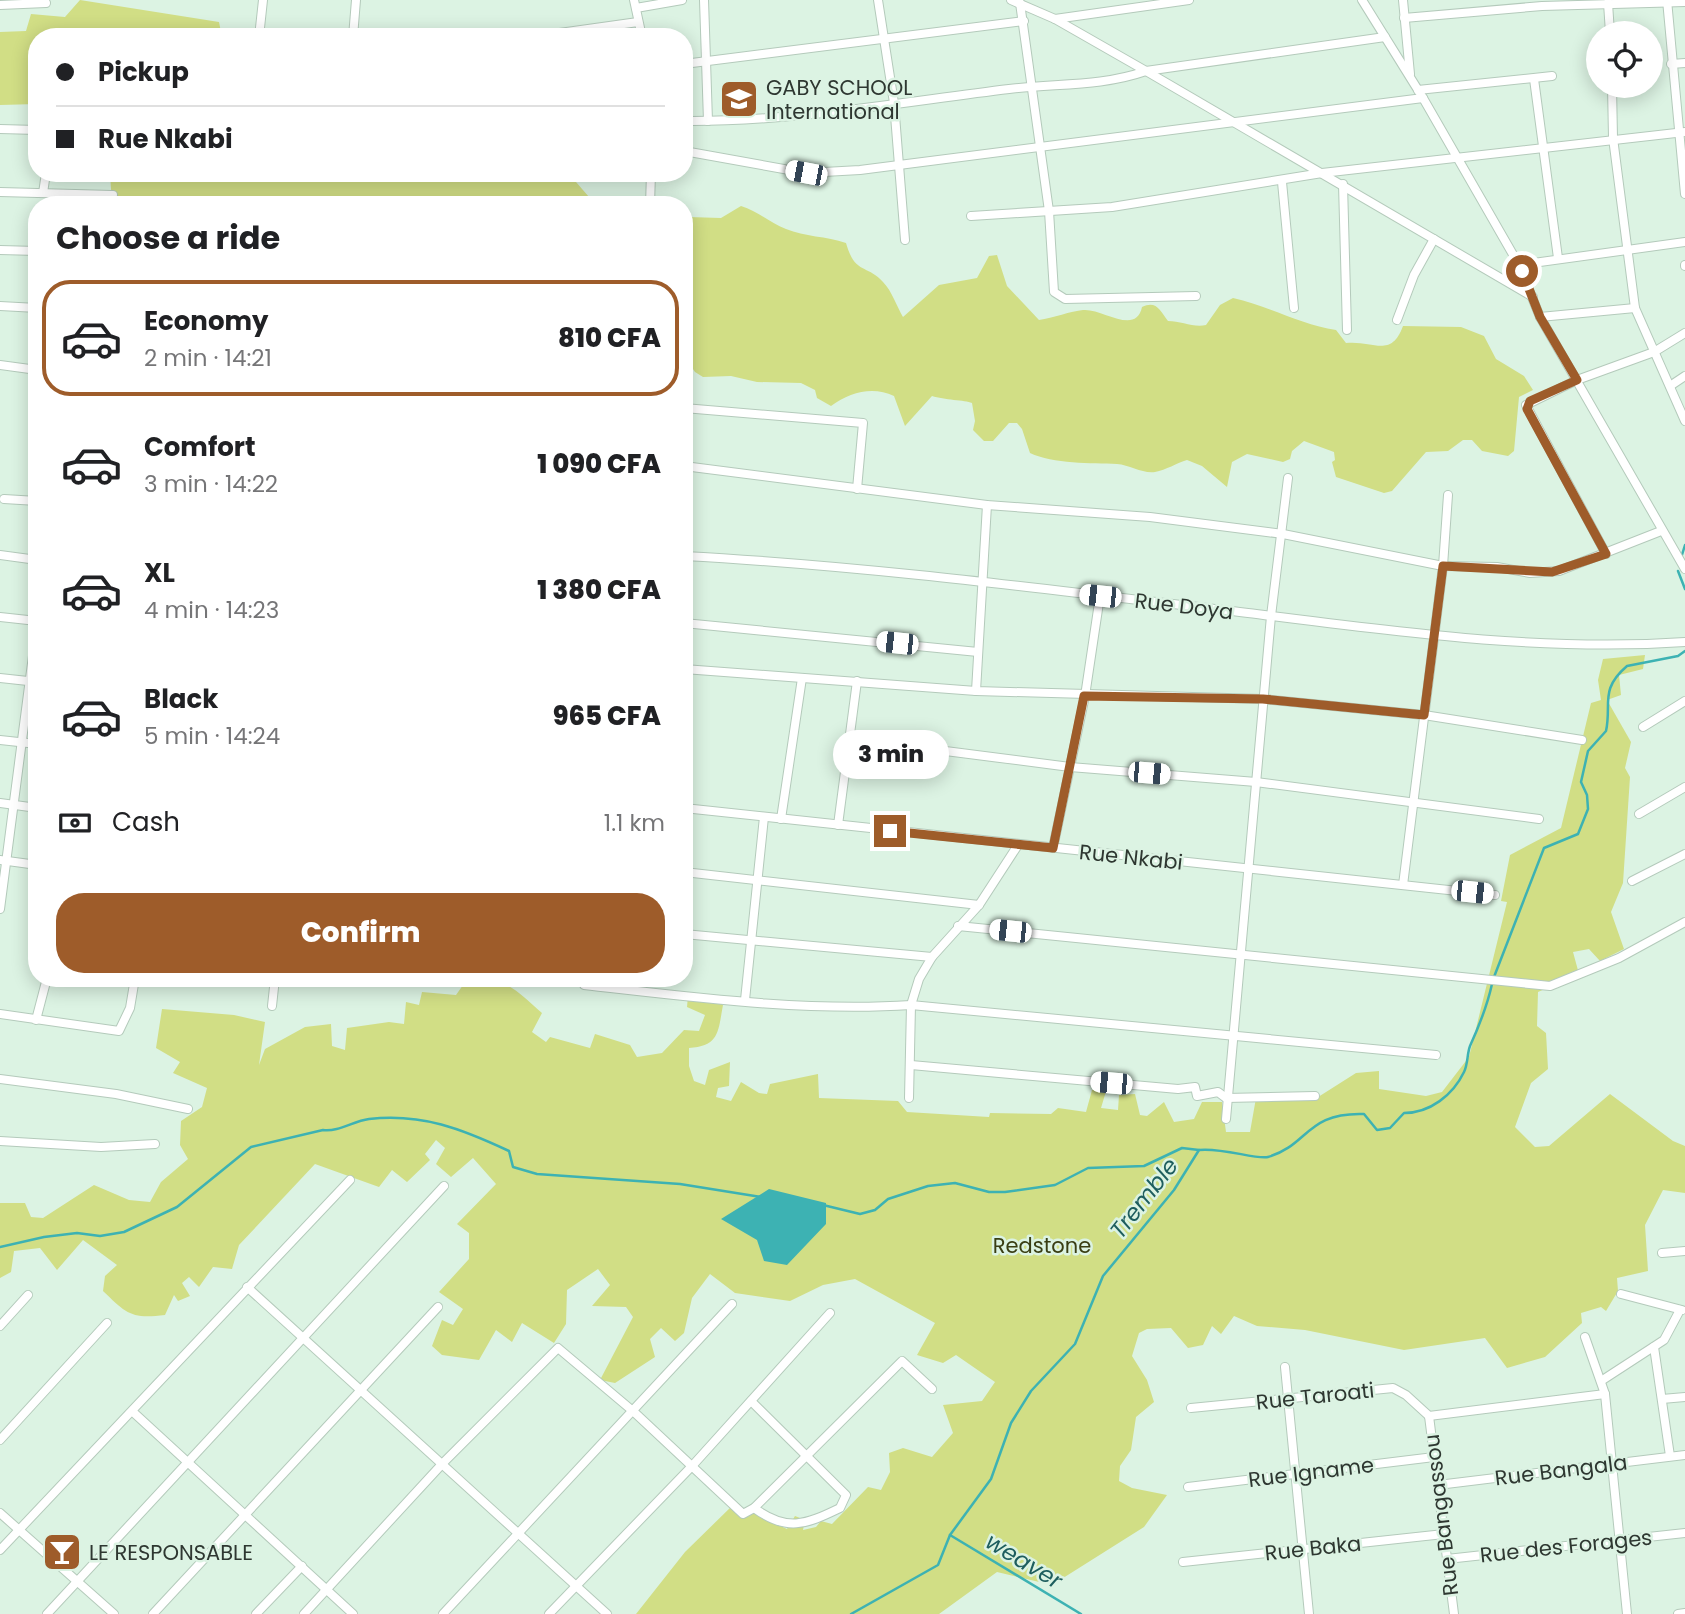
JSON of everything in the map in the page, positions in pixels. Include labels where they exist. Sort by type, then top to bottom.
[{"type":"street","points":[[260,28],[263,0]]},
{"type":"street","points":[[354,28],[356,0]]},
{"type":"street","points":[[640,28],[635,4],[682,0]]},
{"type":"street","points":[[705,0],[708,121]]},
{"type":"street","points":[[878,0],[894,103],[905,240]]},
{"type":"street","points":[[1012,0],[1055,19],[1146,71],[1230,122],[1343,184],[1533,298]]},
{"type":"street","points":[[1055,19],[1189,0]]},
{"type":"street","points":[[1362,0],[1421,94],[1519,265],[1540,317],[1685,569]]},
{"type":"street","points":[[1403,0],[1410,77]]},
{"type":"street","points":[[1480,0],[1482,12]]},
{"type":"street","points":[[1608,2],[1609,21]]},
{"type":"street","points":[[1667,2],[1685,194]]},
{"type":"street","points":[[1404,18],[1482,12],[1542,3],[1685,2]]},
{"type":"street","points":[[0,5],[46,3]]},
{"type":"street","points":[[1020,3],[1049,211],[1053,288],[1058,296],[1065,299],[1196,296]]},
{"type":"street","points":[[693,63],[1024,21]]},
{"type":"street","points":[[595,28],[638,22]]},
{"type":"street","points":[[693,121],[894,103],[1031,86],[1092,85],[1119,81],[1146,71],[1384,37]]},
{"type":"street","points":[[1671,64],[1685,63]]},
{"type":"street","points":[[693,153],[806,173],[899,166],[1552,76]]},
{"type":"street","points":[[1534,79],[1558,258]]},
{"type":"street","points":[[1612,98],[1614,138],[1635,308],[1685,421]]},
{"type":"street","points":[[0,129],[28,130]]},
{"type":"street","points":[[971,216],[1112,207],[1282,182],[1322,173],[1681,132]]},
{"type":"street","points":[[43,193],[45,182]]},
{"type":"street","points":[[1282,182],[1294,308]]},
{"type":"street","points":[[1343,184],[1347,330]]},
{"type":"street","points":[[0,192],[113,195]]},
{"type":"street","points":[[1397,320],[1414,275],[1434,239]]},
{"type":"street","points":[[1519,265],[1685,242]]},
{"type":"street","points":[[0,250],[28,251]]},
{"type":"street","points":[[0,306],[28,308]]},
{"type":"street","points":[[1540,317],[1635,308]]},
{"type":"street","points":[[1606,554],[1527,409],[1530,401],[1579,384],[1654,352],[1685,334]]},
{"type":"street","points":[[0,365],[28,369]]},
{"type":"street","points":[[1671,386],[1685,376]]},
{"type":"street","points":[[693,409],[863,424],[857,489]]},
{"type":"street","points":[[693,467],[987,505],[1150,517],[1283,534],[1443,566],[1552,572],[1606,554],[1661,531]]},
{"type":"street","points":[[1226,1119],[1231,1036],[1270,616],[1283,534],[1288,478]]},
{"type":"street","points":[[1403,885],[1443,566],[1448,495]]},
{"type":"street","points":[[4,499],[28,500]]},
{"type":"street","points":[[976,691],[987,505]]},
{"type":"street","points":[[0,555],[28,559]]},
{"type":"street","name":"Rue Doya","points":[[693,556],[755,559],[1434,634],[1579,646],[1685,642]]},
{"type":"street","points":[[1053,848],[1084,696],[1100,596]]},
{"type":"street","points":[[0,617],[28,622]]},
{"type":"street","points":[[693,624],[978,652]]},
{"type":"street","points":[[693,670],[976,691],[1263,699],[1424,715],[1582,740]]},
{"type":"street","points":[[0,678],[28,681]]},
{"type":"street","points":[[782,819],[802,678]]},
{"type":"street","points":[[838,825],[858,681]]},
{"type":"street","points":[[1643,727],[1685,701]]},
{"type":"street","points":[[0,909],[3,860],[14,805],[20,742],[28,704]]},
{"type":"street","points":[[852,739],[1070,767],[1256,782],[1539,819]]},
{"type":"street","points":[[0,740],[28,743]]},
{"type":"street","points":[[1639,814],[1685,787]]},
{"type":"street","points":[[0,803],[28,807]]},
{"type":"street","name":"Rue Nkabi","points":[[693,809],[1495,895]]},
{"type":"street","points":[[745,1000],[764,817]]},
{"type":"street","points":[[909,1098],[911,1005],[914,992],[932,957],[979,905],[1018,845]]},
{"type":"street","points":[[1632,881],[1685,854]]},
{"type":"street","points":[[3,860],[28,864]]},
{"type":"street","points":[[693,873],[979,905]]},
{"type":"street","points":[[958,926],[1550,986],[1619,958],[1685,922]]},
{"type":"street","points":[[693,935],[932,957]]},
{"type":"street","points":[[36,1020],[45,987]]},
{"type":"street","points":[[0,1014],[119,1031],[130,1008],[134,987]]},
{"type":"street","points":[[272,1006],[274,987]]},
{"type":"street","points":[[605,987],[871,1008],[911,1005],[1436,1055]]},
{"type":"street","points":[[911,1065],[1178,1089],[1189,1086],[1195,1087],[1197,1096],[1218,1092],[1226,1098],[1315,1096]]},
{"type":"street","points":[[0,1079],[116,1094],[188,1110]]},
{"type":"street","points":[[0,1141],[101,1147],[155,1144]]},
{"type":"street","points":[[0,1550],[350,1180]]},
{"type":"street","points":[[47,1614],[444,1186]]},
{"type":"street","points":[[1662,1252],[1685,1251]]},
{"type":"street","points":[[247,1287],[607,1614]]},
{"type":"street","points":[[1601,1381],[1670,1334],[1683,1310],[1621,1294]]},
{"type":"street","points":[[0,1326],[28,1295]]},
{"type":"street","points":[[443,1614],[732,1304]]},
{"type":"street","points":[[153,1614],[438,1307]]},
{"type":"street","points":[[549,1614],[693,1465],[830,1313]]},
{"type":"street","points":[[0,1440],[107,1323]]},
{"type":"street","points":[[1585,1337],[1605,1394],[1627,1614]]},
{"type":"street","points":[[1654,1346],[1670,1456]]},
{"type":"street","points":[[304,1614],[443,1463],[558,1349],[693,1465],[739,1513],[746,1514],[902,1361],[932,1390]]},
{"type":"street","points":[[1285,1367],[1309,1614]]},
{"type":"street","name":"Rue Taroati","points":[[1191,1408],[1393,1388],[1406,1395],[1429,1416]]},
{"type":"street","points":[[1429,1416],[1605,1394]]},
{"type":"street","points":[[1662,1399],[1685,1397]]},
{"type":"street","points":[[751,1401],[846,1495],[840,1508],[791,1525],[767,1518],[754,1508]]},
{"type":"street","points":[[133,1412],[353,1614]]},
{"type":"street","name":"Rue Bangassou","points":[[1429,1416],[1454,1614]]},
{"type":"street","name":"Rue Bangala","points":[[1438,1485],[1685,1455]]},
{"type":"street","name":"Rue Igname","points":[[1188,1487],[1434,1457]]},
{"type":"street","points":[[0,1513],[114,1614]]},
{"type":"street","name":"Rue Baka","points":[[1183,1562],[1444,1534]]},
{"type":"street","name":"Rue des Forages","points":[[1447,1559],[1685,1534]]},
{"type":"street","points":[[256,1614],[302,1566]]},
{"type":"street","points":[[1678,1614],[1685,1613]]},
{"type":"green space","points":[[80,0],[219,22],[220,28],[28,28],[28,104],[0,105],[0,32],[26,31],[31,14],[65,17]]},
{"type":"green space","points":[[111,182],[576,182],[588,196],[111,196]]},
{"type":"green space","points":[[741,206],[793,232],[846,243],[857,265],[877,276],[886,286],[903,317],[939,285],[977,278],[989,256],[997,255],[1007,286],[1039,320],[1091,310],[1126,320],[1139,315],[1142,307],[1154,305],[1168,321],[1201,326],[1206,325],[1220,305],[1233,298],[1336,330],[1346,343],[1387,345],[1393,342],[1403,326],[1461,327],[1484,336],[1496,359],[1524,376],[1533,390],[1519,397],[1514,451],[1508,456],[1482,451],[1472,440],[1463,440],[1448,451],[1426,452],[1392,491],[1384,493],[1336,477],[1332,462],[1335,460],[1334,452],[1304,441],[1292,451],[1290,459],[1283,462],[1247,454],[1232,462],[1227,487],[1202,466],[1187,460],[1163,470],[1150,472],[1117,464],[1039,457],[1030,453],[1022,429],[1017,423],[1009,423],[993,441],[984,441],[973,430],[975,421],[972,403],[969,402],[932,396],[905,426],[894,396],[886,393],[862,392],[831,406],[817,398],[815,390],[801,383],[757,382],[731,376],[703,377],[695,372],[693,217],[721,218]]},
{"type":"green space","name":"Redstone","points":[[1645,655],[1643,669],[1619,675],[1621,695],[1607,700],[1631,742],[1625,768],[1630,777],[1623,883],[1611,912],[1624,949],[1600,961],[1589,949],[1573,952],[1579,974],[1538,992],[1537,1026],[1546,1033],[1548,1069],[1531,1083],[1515,1127],[1535,1147],[1549,1146],[1610,1094],[1673,1141],[1685,1146],[1685,1193],[1663,1190],[1645,1225],[1648,1271],[1617,1278],[1618,1291],[1606,1311],[1601,1307],[1581,1313],[1582,1323],[1545,1357],[1507,1368],[1485,1338],[1404,1350],[1305,1330],[1257,1326],[1234,1316],[1221,1334],[1212,1326],[1203,1345],[1188,1348],[1171,1328],[1147,1329],[1139,1333],[1132,1356],[1147,1380],[1154,1402],[1136,1417],[1131,1450],[1120,1466],[1119,1481],[1132,1488],[1167,1495],[1144,1527],[1052,1585],[997,1572],[939,1614],[636,1614],[685,1552],[734,1504],[787,1529],[795,1516],[805,1520],[803,1530],[816,1527],[821,1521],[832,1524],[868,1487],[881,1490],[890,1472],[889,1453],[903,1448],[932,1457],[953,1433],[943,1405],[982,1401],[995,1382],[956,1355],[943,1363],[917,1355],[935,1323],[855,1279],[823,1285],[790,1301],[735,1293],[710,1274],[692,1298],[684,1333],[675,1341],[661,1328],[650,1339],[655,1357],[615,1383],[600,1380],[633,1317],[626,1307],[592,1306],[610,1285],[598,1269],[567,1290],[566,1324],[554,1343],[522,1323],[512,1342],[496,1330],[479,1360],[442,1355],[432,1346],[442,1320],[453,1325],[463,1309],[439,1292],[469,1259],[469,1233],[457,1224],[496,1184],[473,1158],[451,1177],[436,1164],[445,1148],[436,1140],[425,1154],[430,1160],[407,1182],[392,1170],[379,1187],[315,1164],[239,1245],[232,1269],[213,1267],[199,1287],[189,1277],[182,1283],[190,1296],[178,1301],[174,1295],[165,1315],[144,1316],[130,1313],[111,1299],[103,1291],[105,1276],[117,1265],[83,1240],[57,1270],[40,1248],[14,1251],[11,1272],[0,1278],[0,1203],[25,1203],[31,1217],[43,1218],[94,1185],[129,1200],[150,1202],[161,1182],[188,1159],[180,1145],[181,1121],[202,1107],[207,1088],[173,1073],[180,1062],[156,1048],[162,1009],[234,1015],[265,1022],[259,1065],[265,1049],[305,1027],[331,1024],[332,1046],[345,1050],[347,1028],[389,1022],[404,1024],[406,1002],[419,1005],[422,992],[456,995],[462,987],[510,987],[542,1013],[532,1032],[546,1042],[550,1037],[590,1048],[595,1034],[630,1045],[637,1057],[662,1053],[684,1030],[699,1031],[705,1015],[687,1007],[688,996],[715,999],[723,1005],[716,1036],[707,1044],[689,1048],[689,1066],[694,1081],[705,1085],[709,1070],[730,1062],[729,1086],[718,1088],[716,1097],[731,1101],[741,1082],[759,1093],[767,1094],[770,1084],[818,1074],[819,1098],[898,1101],[907,1112],[989,1117],[990,1113],[1051,1114],[1058,1108],[1086,1112],[1092,1090],[1107,1088],[1101,1108],[1118,1110],[1119,1095],[1135,1094],[1140,1115],[1147,1116],[1164,1102],[1174,1122],[1194,1119],[1202,1102],[1222,1102],[1226,1132],[1250,1132],[1256,1098],[1315,1099],[1356,1073],[1379,1071],[1379,1089],[1426,1096],[1442,1092],[1469,1057],[1507,902],[1501,901],[1510,855],[1561,828],[1591,703],[1601,700],[1598,680],[1603,659]]},
{"type":"water","points":[[769,1189],[826,1203],[826,1224],[787,1265],[764,1261],[757,1240],[721,1219]]},
{"type":"waterway","name":"Tremble","points":[[1681,558],[1685,545]]},
{"type":"waterway","name":"Tremble","points":[[1678,571],[1685,589]]},
{"type":"waterway","name":"Tremble","points":[[1494,977],[1544,848],[1578,834],[1588,809],[1587,795],[1581,782],[1588,751],[1606,731],[1608,697],[1613,682],[1627,666],[1678,656],[1685,651]]},
{"type":"waterway","name":"Tremble","points":[[851,1614],[938,1565],[950,1535],[991,1479],[1011,1423],[1031,1391],[1075,1344],[1103,1276],[1174,1190],[1199,1150],[1268,1157],[1282,1152],[1330,1118],[1364,1114],[1377,1130],[1390,1128],[1404,1113],[1432,1106],[1454,1088],[1464,1072],[1470,1046],[1492,984]]},
{"type":"waterway","points":[[0,1247],[77,1233],[100,1236],[124,1232],[177,1207],[251,1147],[369,1119],[407,1118],[441,1124],[509,1151],[513,1167],[537,1174],[680,1184],[761,1197]]},
{"type":"waterway","points":[[823,1205],[860,1214],[875,1210],[888,1199],[928,1186],[955,1183],[989,1192],[1005,1192],[1055,1185],[1088,1168],[1144,1166],[1182,1148],[1199,1150]]},
{"type":"waterway","name":"weaver","points":[[950,1535],[1081,1614]]},
{"type":"place","name":"GABY SCHOOL International","points":[[739,99]]},
{"type":"place","name":"LE RESPONSABLE","points":[[62,1552]]},
{"type":"route","points":[[890,831],[1053,848],[1084,696],[1263,699],[1424,715],[1443,566],[1497,567],[1530,573],[1552,572],[1606,554],[1527,409],[1526,405],[1530,401],[1577,380],[1540,317],[1522,271]]}]
